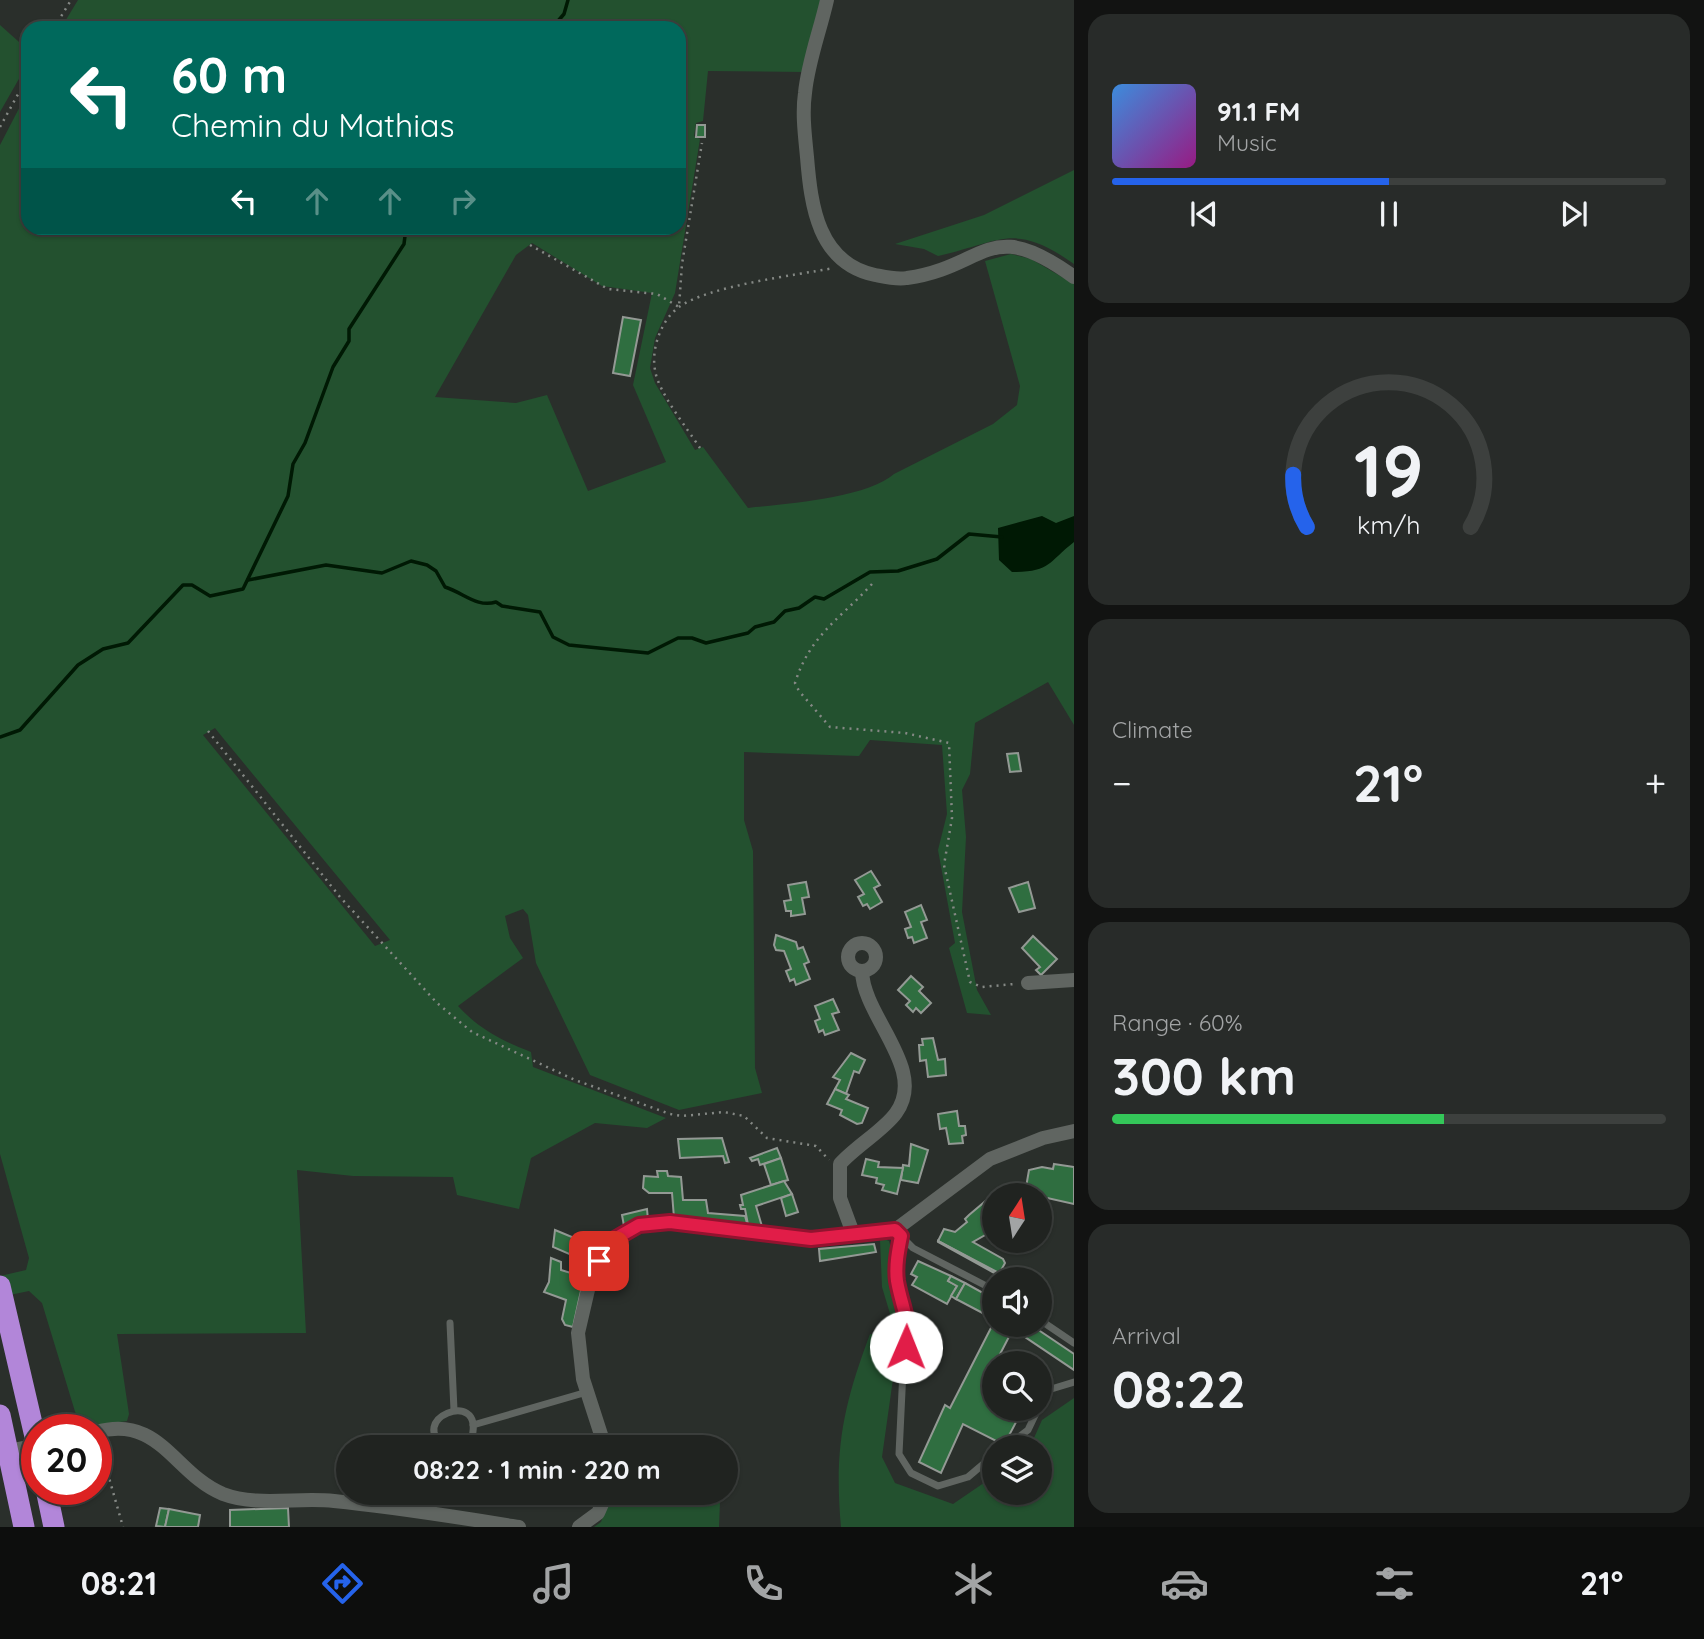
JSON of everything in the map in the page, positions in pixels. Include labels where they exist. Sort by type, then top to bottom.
[{"type":"highway","points":[[0,1286],[30,1414]]},
{"type":"highway","points":[[0,1415],[24,1527]]},
{"type":"highway","points":[[49,1505],[54,1527]]},
{"type":"street","points":[[827,0],[807,79],[806,148],[814,217],[833,251],[862,272],[904,279],[926,274],[978,252],[1009,246],[1039,254],[1074,277]]},
{"type":"street","points":[[854,1236],[840,1198],[839,1169],[857,1145],[894,1116],[900,1107],[906,1084],[901,1063],[863,990],[862,971]]},
{"type":"street","points":[[1028,983],[1074,980]]},
{"type":"street","points":[[601,1435],[578,1355],[578,1333],[591,1277],[606,1244],[639,1225],[670,1222],[811,1239],[898,1233],[990,1159],[1043,1138],[1074,1131]]},
{"type":"street","points":[[112,1433],[128,1427],[147,1434],[208,1486],[225,1495],[259,1500],[331,1500],[519,1527]]},
{"type":"street","points":[[0,1453],[21,1448]]},
{"type":"street","points":[[579,1527],[598,1513],[602,1505]]},
{"type":"lane","points":[[898,1233],[913,1248],[982,1284]]},
{"type":"lane","points":[[898,1233],[897,1281],[909,1325],[902,1370],[899,1454],[911,1474],[938,1486],[968,1477],[982,1465]]},
{"type":"lane","points":[[450,1323],[454,1410]]},
{"type":"lane","points":[[1052,1328],[1074,1343]]},
{"type":"lane","points":[[1052,1389],[1074,1381]]},
{"type":"lane","points":[[473,1425],[588,1392]]},
{"type":"lane","points":[[436,1435],[437,1420],[454,1410],[466,1414],[473,1425],[472,1435]]},
{"type":"lane","points":[[1022,1435],[1032,1421]]},
{"type":"lane","points":[[428,1513],[430,1505]]},
{"type":"path","points":[[58,21],[71,0]]},
{"type":"path","points":[[0,127],[21,89]]},
{"type":"path","points":[[679,307],[682,264],[702,143]]},
{"type":"path","points":[[530,245],[608,289],[657,293],[679,307]]},
{"type":"path","points":[[700,449],[659,382],[654,369],[661,329],[679,307],[750,284],[840,267],[847,263]]},
{"type":"path","points":[[872,584],[836,616],[807,650],[795,683],[830,727],[905,733],[949,743],[952,818],[944,864],[970,982],[982,987],[1028,983]]},
{"type":"path","points":[[208,731],[340,897],[437,1003],[471,1032],[575,1080],[670,1114],[682,1116],[724,1112],[744,1116],[766,1138],[816,1146],[839,1169]]},
{"type":"path","points":[[112,1488],[123,1527]]},
{"type":"green space","points":[[78,0],[823,0],[805,72],[708,71],[703,121],[696,123],[694,136],[700,139],[686,225],[686,21],[65,21]]},
{"type":"green space","points":[[0,25],[21,44],[21,75],[0,112]]},
{"type":"green space","points":[[21,104],[21,235],[684,235],[675,293],[655,338],[650,368],[655,383],[695,450],[703,447],[748,508],[803,502],[865,489],[993,424],[1017,405],[1020,386],[985,261],[1011,254],[1031,259],[1074,284],[1074,725],[1048,682],[975,723],[970,774],[962,790],[966,837],[962,912],[977,990],[991,1015],[967,1013],[949,948],[955,943],[938,850],[947,814],[942,745],[870,740],[859,756],[744,752],[744,820],[753,851],[755,1068],[762,1093],[679,1110],[590,1075],[536,963],[528,915],[523,909],[505,916],[510,938],[523,958],[458,1006],[491,1034],[531,1052],[533,1067],[666,1118],[647,1128],[595,1123],[531,1158],[519,1209],[457,1195],[453,1177],[353,1176],[297,1170],[306,1333],[117,1334],[129,1414],[127,1421],[112,1423],[112,1414],[76,1414],[42,1303],[29,1291],[0,1297],[0,1276],[26,1270],[29,1258],[0,1154],[0,145]],"holes":[[[532,243],[602,286],[652,293],[633,385],[666,462],[588,491],[547,395],[516,403],[435,397],[516,255]],[[215,728],[390,940],[375,946],[203,735]]]},
{"type":"green space","points":[[1074,170],[1074,264],[1053,251],[1021,239],[993,241],[938,256],[924,249],[895,244],[984,215]]},
{"type":"green space","points":[[880,1240],[889,1241],[895,1293],[902,1315],[882,1457],[895,1483],[953,1504],[982,1484],[982,1505],[1052,1505],[1052,1435],[1035,1435],[1042,1421],[1052,1421],[1052,1413],[1074,1398],[1074,1527],[841,1527],[840,1451],[847,1406],[870,1334],[893,1336],[894,1327],[882,1287]]},
{"type":"green space","points":[[607,1505],[720,1505],[719,1527],[594,1527],[601,1522]]},
{"type":"shaded area","points":[[1042,516],[1056,523],[1074,516],[1074,542],[1042,568],[1012,572],[999,560],[998,528]]},
{"type":"building","points":[[697,125],[705,125],[705,137],[696,137]]},
{"type":"building","points":[[623,317],[641,320],[630,376],[613,373]]},
{"type":"building","points":[[1018,753],[1021,771],[1010,772],[1007,754]]},
{"type":"building","points":[[871,871],[880,885],[874,888],[882,902],[870,909],[867,904],[863,906],[858,897],[864,894],[855,880]]},
{"type":"building","points":[[806,882],[809,897],[802,898],[805,914],[791,916],[791,911],[786,911],[784,901],[791,900],[788,885]]},
{"type":"building","points":[[1028,882],[1035,908],[1019,912],[1009,888]]},
{"type":"building","points":[[921,905],[927,920],[921,922],[927,938],[914,943],[912,937],[908,938],[905,929],[911,927],[905,912]]},
{"type":"building","points":[[776,935],[796,942],[798,949],[803,947],[809,962],[804,964],[810,979],[796,985],[794,979],[790,981],[786,971],[791,969],[784,951],[776,950],[774,945]]},
{"type":"building","points":[[1033,936],[1057,959],[1041,975],[1036,970],[1040,967],[1022,948]]},
{"type":"building","points":[[911,976],[923,987],[919,991],[931,1003],[921,1013],[916,1008],[913,1012],[906,1005],[910,1001],[898,990]]},
{"type":"building","points":[[833,999],[839,1012],[832,1014],[839,1030],[825,1035],[823,1030],[819,1032],[815,1021],[820,1019],[815,1006]]},
{"type":"building","points":[[933,1038],[938,1060],[945,1059],[946,1075],[928,1077],[926,1060],[920,1061],[919,1045],[923,1045],[922,1039]]},
{"type":"building","points":[[851,1053],[865,1060],[859,1073],[854,1071],[846,1094],[835,1089],[840,1080],[833,1077]]},
{"type":"building","points":[[835,1089],[849,1095],[846,1099],[868,1108],[862,1123],[857,1124],[840,1115],[842,1110],[827,1104]]},
{"type":"building","points":[[957,1111],[959,1126],[965,1126],[966,1135],[962,1136],[963,1143],[949,1144],[946,1128],[940,1129],[938,1114]]},
{"type":"building","points":[[722,1138],[729,1162],[725,1163],[723,1156],[680,1158],[678,1139]]},
{"type":"building","points":[[911,1144],[928,1150],[918,1183],[901,1180],[903,1165],[909,1166]]},
{"type":"building","points":[[777,1148],[781,1158],[760,1165],[758,1159],[752,1161],[750,1158]]},
{"type":"building","points":[[781,1158],[788,1180],[771,1185],[764,1164]]},
{"type":"building","points":[[866,1159],[879,1162],[878,1167],[903,1168],[897,1194],[882,1190],[884,1185],[876,1183],[877,1178],[862,1175]]},
{"type":"building","points":[[1054,1164],[1074,1167],[1074,1204],[1052,1199],[1052,1183],[1027,1183],[1029,1170],[1042,1167],[1053,1169]]},
{"type":"building","points":[[657,1171],[667,1171],[668,1176],[681,1177],[683,1200],[706,1200],[708,1213],[745,1216],[749,1230],[674,1218],[672,1193],[649,1193],[643,1188],[644,1176],[658,1177]]},
{"type":"building","points":[[784,1181],[792,1194],[756,1206],[763,1230],[749,1230],[745,1209],[741,1209],[740,1205],[743,1205],[741,1195]]},
{"type":"building","points":[[792,1194],[798,1212],[786,1216],[781,1198]]},
{"type":"building","points":[[982,1204],[982,1237],[973,1242],[982,1247],[982,1253],[992,1253],[1003,1259],[1003,1267],[986,1267],[938,1241],[944,1229],[955,1232],[967,1222],[965,1219]]},
{"type":"building","points":[[647,1209],[648,1220],[624,1226],[622,1215]]},
{"type":"building","points":[[555,1230],[596,1247],[590,1263],[553,1247]]},
{"type":"building","points":[[938,1241],[988,1267],[983,1267]]},
{"type":"building","points":[[874,1244],[876,1252],[820,1261],[819,1249]]},
{"type":"building","points":[[551,1258],[561,1262],[561,1270],[584,1277],[573,1327],[565,1325],[562,1319],[566,1300],[544,1292],[549,1282]]},
{"type":"building","points":[[918,1261],[951,1276],[948,1281],[957,1286],[947,1304],[912,1285],[917,1277],[911,1274]]},
{"type":"building","points":[[951,1276],[965,1283],[956,1299],[951,1296],[957,1286],[948,1281]]},
{"type":"building","points":[[965,1283],[982,1292],[982,1313],[956,1299]]},
{"type":"building","points":[[986,1337],[1009,1337],[1002,1351],[982,1351],[982,1421],[1017,1421],[1009,1435],[984,1435],[963,1424],[941,1473],[919,1462],[945,1405],[950,1408]]},
{"type":"building","points":[[1025,1337],[1049,1337],[1074,1354],[1074,1370],[1052,1355],[1052,1351],[1046,1351]]},
{"type":"building","points":[[160,1508],[169,1509],[165,1527],[156,1526]]},
{"type":"building","points":[[288,1508],[289,1527],[230,1527],[230,1510]]},
{"type":"building","points":[[169,1509],[200,1515],[198,1527],[165,1527]]},
{"type":"waterway","points":[[558,21],[564,14],[568,0]]},
{"type":"waterway","points":[[0,737],[20,730],[78,665],[103,649],[128,643],[183,585],[192,585],[210,596],[243,589],[288,496],[293,464],[305,443],[333,367],[349,341],[349,329],[404,244],[405,235]]},
{"type":"waterway","points":[[248,580],[326,565],[382,573],[411,561],[427,565],[436,571],[445,587],[477,601],[496,602],[502,606],[540,612],[553,637],[569,645],[648,653],[678,638],[692,638],[706,643],[748,633],[755,627],[774,622],[785,611],[799,608],[815,597],[824,599],[870,572],[898,571],[937,559],[969,534],[1002,537]]},
{"type":"route","points":[[599,1261],[606,1244],[639,1225],[670,1222],[811,1239],[873,1235],[895,1230],[901,1236],[897,1281],[909,1325],[906,1347]]}]
